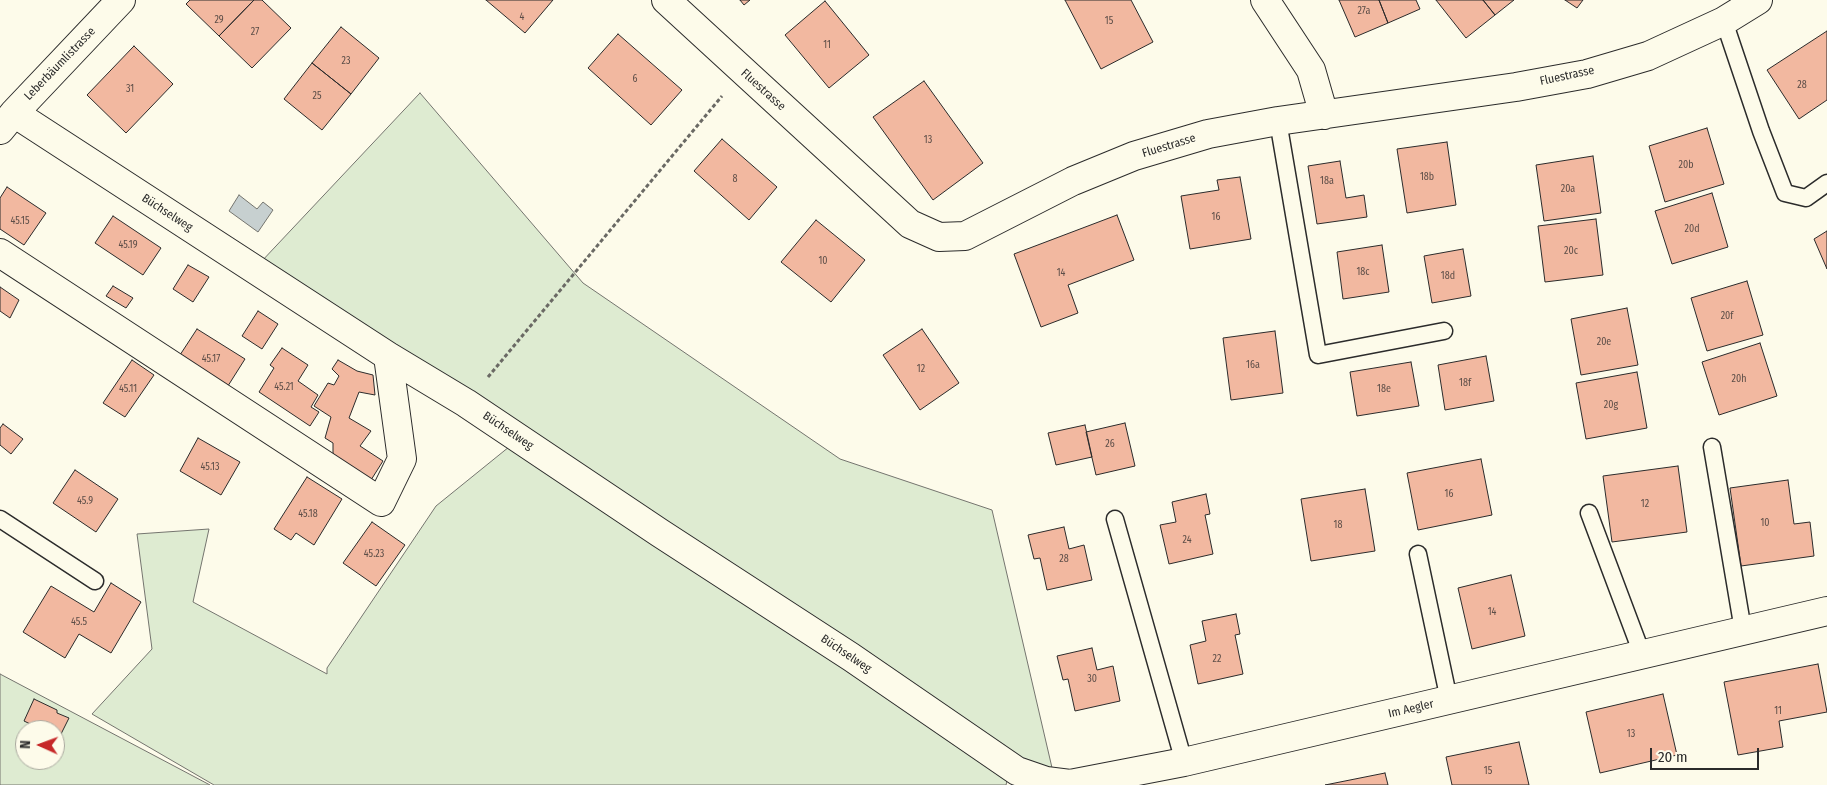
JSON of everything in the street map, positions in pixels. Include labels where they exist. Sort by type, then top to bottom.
[{"type":"street","name":"Leberbäumlistrasse","points":[[7,122],[121,0]]},
{"type":"street","name":"Fluestrasse","points":[[666,0],[910,224],[939,237],[965,236],[1074,181],[1134,156],[1208,134],[1278,121],[1586,74],[1648,56],[1724,21],[1758,0]]},
{"type":"street","points":[[1265,0],[1312,70],[1324,115]]},
{"type":"street","name":"Büchselweg","points":[[7,122],[466,403],[660,533],[851,657],[997,758]]},
{"type":"street","points":[[0,253],[382,502],[402,459],[388,356]]},
{"type":"street","name":"Im Aegler","points":[[997,758],[1017,771],[1046,781],[1070,784],[1184,762],[1827,611]]},
{"type":"lane","points":[[1724,21],[1761,131],[1785,193],[1806,198],[1827,183]]},
{"type":"lane","points":[[1278,121],[1318,355],[1444,331]]},
{"type":"lane","points":[[1712,447],[1743,630]]},
{"type":"lane","points":[[1589,513],[1642,654]]},
{"type":"lane","points":[[0,519],[95,581]]},
{"type":"lane","points":[[1115,519],[1184,762]]},
{"type":"lane","points":[[1418,554],[1449,700]]},
{"type":"path","points":[[466,403],[742,70]]},
{"type":"green space","points":[[420,93],[583,283],[840,459],[992,510],[1053,772],[1007,781],[1006,785],[214,785],[92,714],[152,649],[137,534],[209,529],[193,602],[327,674],[327,668],[436,506],[525,434],[260,263]]},
{"type":"green space","points":[[0,674],[210,785],[0,785]]},
{"type":"shaded area","points":[[239,195],[257,209],[263,202],[273,210],[258,232],[229,211]]},
{"type":"building","points":[[190,0],[254,0],[219,36],[186,4]]},
{"type":"building","points":[[254,0],[262,0],[291,28],[252,68],[219,36]]},
{"type":"building","points":[[486,0],[553,0],[525,33]]},
{"type":"building","points":[[740,0],[750,0],[744,5]]},
{"type":"building","points":[[1065,0],[1131,0],[1153,42],[1101,69]]},
{"type":"building","points":[[1339,0],[1379,0],[1388,23],[1355,37]]},
{"type":"building","points":[[1379,0],[1416,0],[1420,9],[1388,23]]},
{"type":"building","points":[[1436,0],[1483,0],[1495,15],[1466,38]]},
{"type":"building","points":[[1483,0],[1514,0],[1495,15]]},
{"type":"building","points":[[1565,0],[1583,0],[1577,8]]},
{"type":"building","points":[[825,1],[869,55],[829,88],[785,35]]},
{"type":"building","points":[[341,27],[379,58],[351,94],[312,63]]},
{"type":"building","points":[[1827,31],[1827,100],[1799,119],[1767,70]]},
{"type":"building","points":[[618,34],[682,90],[651,125],[588,68]]},
{"type":"building","points":[[134,46],[173,84],[126,133],[87,95]]},
{"type":"building","points":[[312,63],[351,94],[322,130],[284,99]]},
{"type":"building","points":[[924,81],[983,163],[933,200],[873,117]]},
{"type":"building","points":[[1707,128],[1724,184],[1665,202],[1649,146]]},
{"type":"building","points":[[722,139],[777,187],[749,220],[694,171]]},
{"type":"building","points":[[1447,142],[1456,205],[1407,213],[1397,149]]},
{"type":"building","points":[[1593,156],[1601,213],[1544,221],[1536,165]]},
{"type":"building","points":[[1340,161],[1346,198],[1364,195],[1367,217],[1317,224],[1308,166]]},
{"type":"building","points":[[1240,177],[1251,239],[1190,249],[1181,196],[1219,190],[1217,180]]},
{"type":"building","points":[[7,187],[46,213],[24,245],[0,229],[0,198]]},
{"type":"building","points":[[1712,193],[1728,247],[1672,264],[1655,211]]},
{"type":"building","points":[[1117,215],[1134,260],[1068,285],[1078,313],[1041,327],[1014,254]]},
{"type":"building","points":[[113,216],[161,248],[143,275],[95,243]]},
{"type":"building","points":[[1596,219],[1603,275],[1545,282],[1538,226]]},
{"type":"building","points":[[816,220],[865,260],[831,302],[781,262]]},
{"type":"building","points":[[1827,231],[1827,269],[1814,239]]},
{"type":"building","points":[[1382,245],[1389,292],[1343,299],[1337,252]]},
{"type":"building","points":[[1463,249],[1471,296],[1432,303],[1424,256]]},
{"type":"building","points":[[188,265],[209,277],[193,302],[173,289]]},
{"type":"building","points":[[1747,281],[1763,335],[1707,351],[1691,298]]},
{"type":"building","points":[[113,286],[133,298],[126,308],[106,296]]},
{"type":"building","points":[[0,287],[19,300],[10,318],[0,311]]},
{"type":"building","points":[[1627,308],[1638,365],[1581,375],[1571,319]]},
{"type":"building","points":[[258,311],[278,324],[262,349],[242,336]]},
{"type":"building","points":[[197,329],[245,359],[226,389],[178,358]]},
{"type":"building","points":[[922,329],[959,383],[920,410],[883,355]]},
{"type":"building","points":[[1275,331],[1283,393],[1231,400],[1223,338]]},
{"type":"building","points":[[1760,343],[1777,396],[1719,415],[1702,362]]},
{"type":"building","points":[[282,348],[308,365],[298,381],[318,395],[311,407],[319,412],[310,426],[259,392],[274,368],[270,365]]},
{"type":"building","points":[[1486,356],[1494,401],[1445,410],[1438,365]]},
{"type":"building","points":[[132,360],[154,375],[125,417],[103,403]]},
{"type":"building","points":[[338,360],[357,371],[373,375],[375,395],[359,392],[349,418],[371,431],[360,446],[383,461],[371,480],[333,455],[333,443],[325,438],[331,417],[314,406],[328,383],[334,385],[339,376],[332,369]]},
{"type":"building","points":[[1411,362],[1419,406],[1357,416],[1350,372]]},
{"type":"building","points":[[1637,372],[1647,428],[1586,439],[1576,383]]},
{"type":"building","points":[[1125,423],[1135,466],[1096,475],[1086,432]]},
{"type":"building","points":[[3,424],[23,439],[11,454],[0,445],[0,428]]},
{"type":"building","points":[[1085,425],[1092,457],[1056,465],[1048,433]]},
{"type":"building","points":[[198,438],[240,462],[221,495],[180,471]]},
{"type":"building","points":[[1481,459],[1492,515],[1418,530],[1407,473]]},
{"type":"building","points":[[1678,466],[1687,532],[1612,542],[1603,476]]},
{"type":"building","points":[[75,470],[118,499],[96,532],[53,503]]},
{"type":"building","points":[[307,477],[342,499],[314,545],[296,533],[291,540],[274,529]]},
{"type":"building","points":[[1788,480],[1794,524],[1810,522],[1814,556],[1741,566],[1730,488]]},
{"type":"building","points":[[1365,489],[1375,551],[1311,561],[1301,499]]},
{"type":"building","points":[[1206,494],[1210,514],[1205,515],[1213,554],[1169,564],[1160,525],[1176,522],[1172,502]]},
{"type":"building","points":[[372,522],[405,545],[376,586],[343,563]]},
{"type":"building","points":[[1064,527],[1069,549],[1084,545],[1092,580],[1047,590],[1040,558],[1034,559],[1028,535]]},
{"type":"building","points":[[1511,575],[1525,636],[1472,649],[1458,588]]},
{"type":"building","points":[[111,583],[141,602],[111,653],[79,634],[65,658],[23,632],[51,586],[94,612]]},
{"type":"building","points":[[1236,614],[1240,634],[1235,635],[1243,674],[1198,684],[1190,645],[1206,641],[1202,621]]},
{"type":"building","points":[[1092,648],[1097,670],[1113,666],[1120,701],[1075,711],[1068,679],[1063,680],[1057,656]]},
{"type":"building","points":[[1818,664],[1827,712],[1779,721],[1783,747],[1738,755],[1724,682]]},
{"type":"building","points":[[1663,694],[1677,755],[1600,773],[1586,712]]},
{"type":"building","points":[[34,699],[69,718],[65,726],[65,720],[24,720]]},
{"type":"building","points":[[1519,742],[1529,785],[1452,785],[1446,757]]},
{"type":"building","points":[[1385,773],[1388,785],[1325,785]]}]
